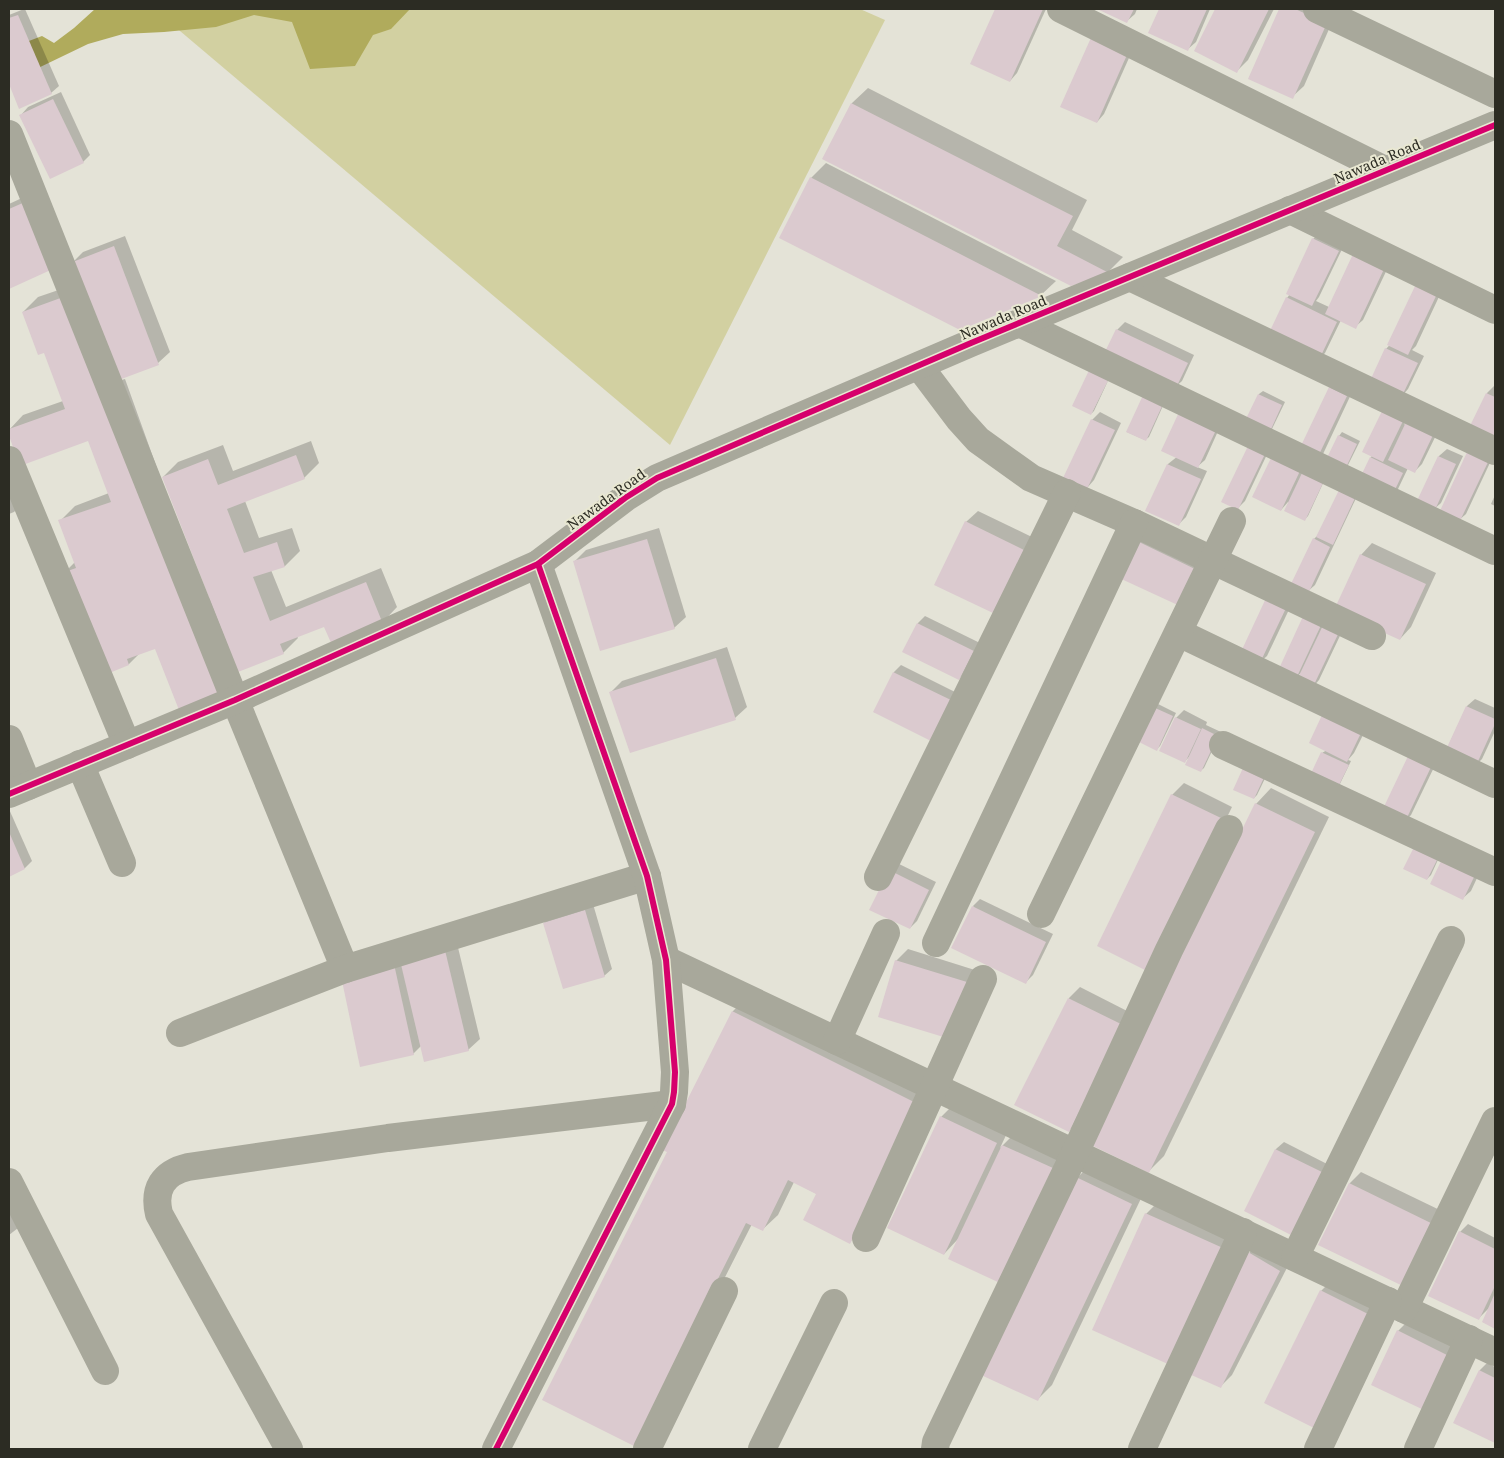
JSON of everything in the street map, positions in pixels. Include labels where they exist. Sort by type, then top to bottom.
[{"type":"street","points":[[1062,9],[1385,170]]},
{"type":"street","points":[[1317,9],[1495,92]]},
{"type":"street","name":"Nawada Road","points":[[18,790],[235,700],[538,564],[625,498],[657,478],[1019,323],[1495,125]]},
{"type":"street","points":[[9,134],[235,700],[345,969]]},
{"type":"street","points":[[1290,210],[1495,310]]},
{"type":"street","points":[[1130,277],[1495,451]]},
{"type":"street","points":[[1019,323],[1495,552]]},
{"type":"street","points":[[919,366],[959,419],[978,440],[1031,478],[1214,560],[1372,636]]},
{"type":"street","points":[[9,460],[127,745]]},
{"type":"street","points":[[878,877],[1067,493]]},
{"type":"street","points":[[1042,914],[1232,521]]},
{"type":"street","points":[[936,944],[1134,523]]},
{"type":"street","points":[[496,1449],[672,1104],[675,1072],[666,960],[647,876],[538,564]]},
{"type":"street","points":[[1179,633],[1495,784]]},
{"type":"street","points":[[9,739],[18,790]]},
{"type":"street","points":[[1224,745],[1495,872]]},
{"type":"street","points":[[80,764],[122,863]]},
{"type":"street","points":[[935,1449],[936,1442],[1075,1153],[1169,950],[1229,829]]},
{"type":"street","points":[[180,1033],[345,969],[647,876]]},
{"type":"street","points":[[837,1041],[886,933]]},
{"type":"street","points":[[1295,1257],[1452,940]]},
{"type":"street","points":[[666,960],[1495,1352]]},
{"type":"street","points":[[866,1238],[982,979]]},
{"type":"street","points":[[289,1449],[159,1214],[158,1188],[168,1176],[188,1167],[388,1138],[672,1104]]},
{"type":"street","points":[[1318,1449],[1495,1121]]},
{"type":"street","points":[[9,1182],[105,1372]]},
{"type":"street","points":[[1142,1449],[1243,1232]]},
{"type":"street","points":[[646,1449],[724,1291]]},
{"type":"street","points":[[762,1449],[834,1302]]},
{"type":"street","points":[[1418,1449],[1469,1339]]},
{"type":"shaded area","points":[[95,9],[410,9],[391,29],[373,35],[355,66],[310,69],[292,22],[254,15],[216,27],[123,34],[88,44],[34,70],[21,44],[42,36],[54,43]]},
{"type":"shaded area","points":[[154,9],[860,9],[885,20],[670,445]]},
{"type":"building","points":[[995,9],[1043,9],[1010,82],[970,64]]},
{"type":"building","points":[[1097,9],[1134,9],[1127,23]]},
{"type":"building","points":[[1159,9],[1207,9],[1188,51],[1148,33]]},
{"type":"building","points":[[1215,9],[1269,9],[1237,73],[1194,51]]},
{"type":"building","points":[[1279,9],[1295,9],[1327,23],[1293,99],[1248,79]]},
{"type":"building","points":[[18,15],[52,94],[19,109],[9,84],[9,18]]},
{"type":"building","points":[[1094,31],[1130,48],[1097,123],[1060,107]]},
{"type":"building","points":[[53,99],[84,163],[50,179],[19,115]]},
{"type":"building","points":[[851,103],[1073,216],[1057,246],[1109,273],[1071,286],[822,159]]},
{"type":"building","points":[[810,177],[1042,296],[960,330],[779,238]]},
{"type":"building","points":[[25,202],[55,268],[9,289],[9,209]]},
{"type":"building","points":[[1312,238],[1339,251],[1312,306],[1286,294]]},
{"type":"building","points":[[114,246],[159,365],[116,381],[70,263]]},
{"type":"building","points":[[1353,254],[1384,269],[1356,329],[1325,314]]},
{"type":"building","points":[[1416,284],[1437,294],[1408,355],[1387,345]]},
{"type":"building","points":[[66,296],[225,691],[179,710],[155,649],[127,659],[129,665],[102,676],[62,573],[76,568],[58,520],[111,502],[88,441],[20,466],[9,436],[9,429],[65,409],[44,353],[38,355],[22,312]]},
{"type":"building","points":[[1286,297],[1337,322],[1318,362],[1267,337]]},
{"type":"building","points":[[1116,329],[1188,363],[1175,390],[1103,356]]},
{"type":"building","points":[[1385,348],[1418,363],[1401,398],[1369,383]]},
{"type":"building","points":[[1092,364],[1111,374],[1091,415],[1072,406]]},
{"type":"building","points":[[1329,387],[1347,396],[1315,463],[1297,454]]},
{"type":"building","points":[[1144,393],[1164,402],[1146,441],[1126,432]]},
{"type":"building","points":[[1486,393],[1495,397],[1495,445],[1467,432]]},
{"type":"building","points":[[1258,394],[1282,405],[1267,438],[1242,427]]},
{"type":"building","points":[[1180,410],[1217,428],[1198,468],[1161,451]]},
{"type":"building","points":[[1382,411],[1403,421],[1383,462],[1362,452]]},
{"type":"building","points":[[1091,419],[1115,430],[1087,489],[1063,478]]},
{"type":"building","points":[[1407,420],[1434,433],[1415,473],[1388,460]]},
{"type":"building","points":[[1338,435],[1357,444],[1342,476],[1323,466]]},
{"type":"building","points":[[1248,446],[1265,454],[1238,510],[1221,502]]},
{"type":"building","points":[[1468,450],[1489,460],[1459,523],[1439,513]]},
{"type":"building","points":[[296,455],[305,479],[227,509],[244,553],[277,542],[285,567],[253,577],[270,621],[366,582],[383,624],[332,645],[324,627],[280,644],[284,654],[238,672],[162,477],[208,459],[218,485]]},
{"type":"building","points":[[1438,456],[1456,464],[1434,512],[1416,503]]},
{"type":"building","points":[[1370,457],[1403,473],[1391,498],[1358,482]]},
{"type":"building","points":[[1271,458],[1300,471],[1281,511],[1252,497]]},
{"type":"building","points":[[1167,464],[1201,479],[1179,526],[1145,511]]},
{"type":"building","points":[[1302,473],[1323,483],[1305,521],[1284,511]]},
{"type":"building","points":[[1339,490],[1355,498],[1333,545],[1316,537]]},
{"type":"building","points":[[965,521],[1024,550],[993,613],[934,585]]},
{"type":"building","points":[[1313,538],[1330,547],[1308,594],[1290,586]]},
{"type":"building","points":[[647,539],[675,629],[600,651],[573,561]]},
{"type":"building","points":[[1135,540],[1199,571],[1182,607],[1117,577]]},
{"type":"building","points":[[1360,554],[1426,584],[1400,640],[1334,610]]},
{"type":"building","points":[[1267,596],[1287,606],[1259,665],[1239,656]]},
{"type":"building","points":[[1305,612],[1323,621],[1295,681],[1277,673]]},
{"type":"building","points":[[1325,621],[1341,628],[1312,689],[1296,682]]},
{"type":"building","points":[[917,623],[974,651],[959,680],[902,652]]},
{"type":"building","points":[[716,658],[736,720],[630,753],[609,692]]},
{"type":"building","points":[[893,672],[953,701],[933,742],[873,712]]},
{"type":"building","points":[[1466,706],[1495,719],[1495,724],[1475,768],[1444,754]]},
{"type":"building","points":[[1153,707],[1173,716],[1157,751],[1137,741]]},
{"type":"building","points":[[1322,715],[1361,733],[1347,762],[1309,743]]},
{"type":"building","points":[[1175,717],[1201,729],[1185,763],[1159,751]]},
{"type":"building","points":[[1202,728],[1218,736],[1201,772],[1185,765]]},
{"type":"building","points":[[1321,752],[1349,765],[1334,795],[1307,782]]},
{"type":"building","points":[[1409,754],[1432,765],[1404,824],[1381,813]]},
{"type":"building","points":[[1247,759],[1268,769],[1254,799],[1233,790]]},
{"type":"building","points":[[1171,794],[1221,818],[1147,971],[1097,946]]},
{"type":"building","points":[[1255,803],[1315,832],[1149,1173],[1089,1144]]},
{"type":"building","points":[[9,832],[25,869],[9,877]]},
{"type":"building","points":[[1416,843],[1440,854],[1427,880],[1403,869]]},
{"type":"building","points":[[1444,855],[1477,871],[1463,900],[1430,884]]},
{"type":"building","points":[[889,870],[929,890],[910,929],[869,910]]},
{"type":"building","points":[[972,906],[1046,942],[1026,984],[951,948]]},
{"type":"building","points":[[585,910],[605,977],[563,989],[543,923]]},
{"type":"building","points":[[444,946],[469,1051],[424,1062],[399,956]]},
{"type":"building","points":[[895,960],[967,982],[950,1039],[878,1017]]},
{"type":"building","points":[[394,964],[414,1055],[360,1067],[341,976]]},
{"type":"building","points":[[1068,998],[1123,1025],[1069,1132],[1014,1105]]},
{"type":"building","points":[[732,1011],[920,1105],[850,1244],[803,1220],[816,1194],[788,1180],[763,1231],[746,1223],[634,1446],[542,1400],[667,1152],[662,1150]]},
{"type":"building","points":[[940,1116],[997,1143],[944,1255],[887,1228]]},
{"type":"building","points":[[1002,1145],[1053,1168],[1000,1283],[948,1259]]},
{"type":"building","points":[[1275,1149],[1322,1172],[1291,1235],[1244,1211]]},
{"type":"building","points":[[1076,1177],[1132,1204],[1038,1401],[981,1375]]},
{"type":"building","points":[[1349,1183],[1437,1226],[1407,1288],[1318,1245]]},
{"type":"building","points":[[1145,1213],[1223,1248],[1170,1365],[1092,1330]]},
{"type":"building","points":[[1459,1231],[1495,1249],[1495,1286],[1479,1320],[1428,1296]]},
{"type":"building","points":[[1248,1252],[1280,1271],[1221,1388],[1189,1374]]},
{"type":"building","points":[[1320,1290],[1374,1317],[1318,1430],[1264,1403]]},
{"type":"building","points":[[1495,1293],[1495,1329],[1482,1322]]},
{"type":"building","points":[[1397,1330],[1451,1357],[1426,1411],[1371,1385]]},
{"type":"building","points":[[1479,1370],[1495,1378],[1495,1443],[1453,1423]]},
{"type":"cycle path","points":[[9,794],[235,700],[538,564],[625,498],[657,478],[971,343],[1495,125]]},
{"type":"cycle path","points":[[496,1449],[672,1104],[675,1072],[666,960],[647,876],[538,564]]}]
